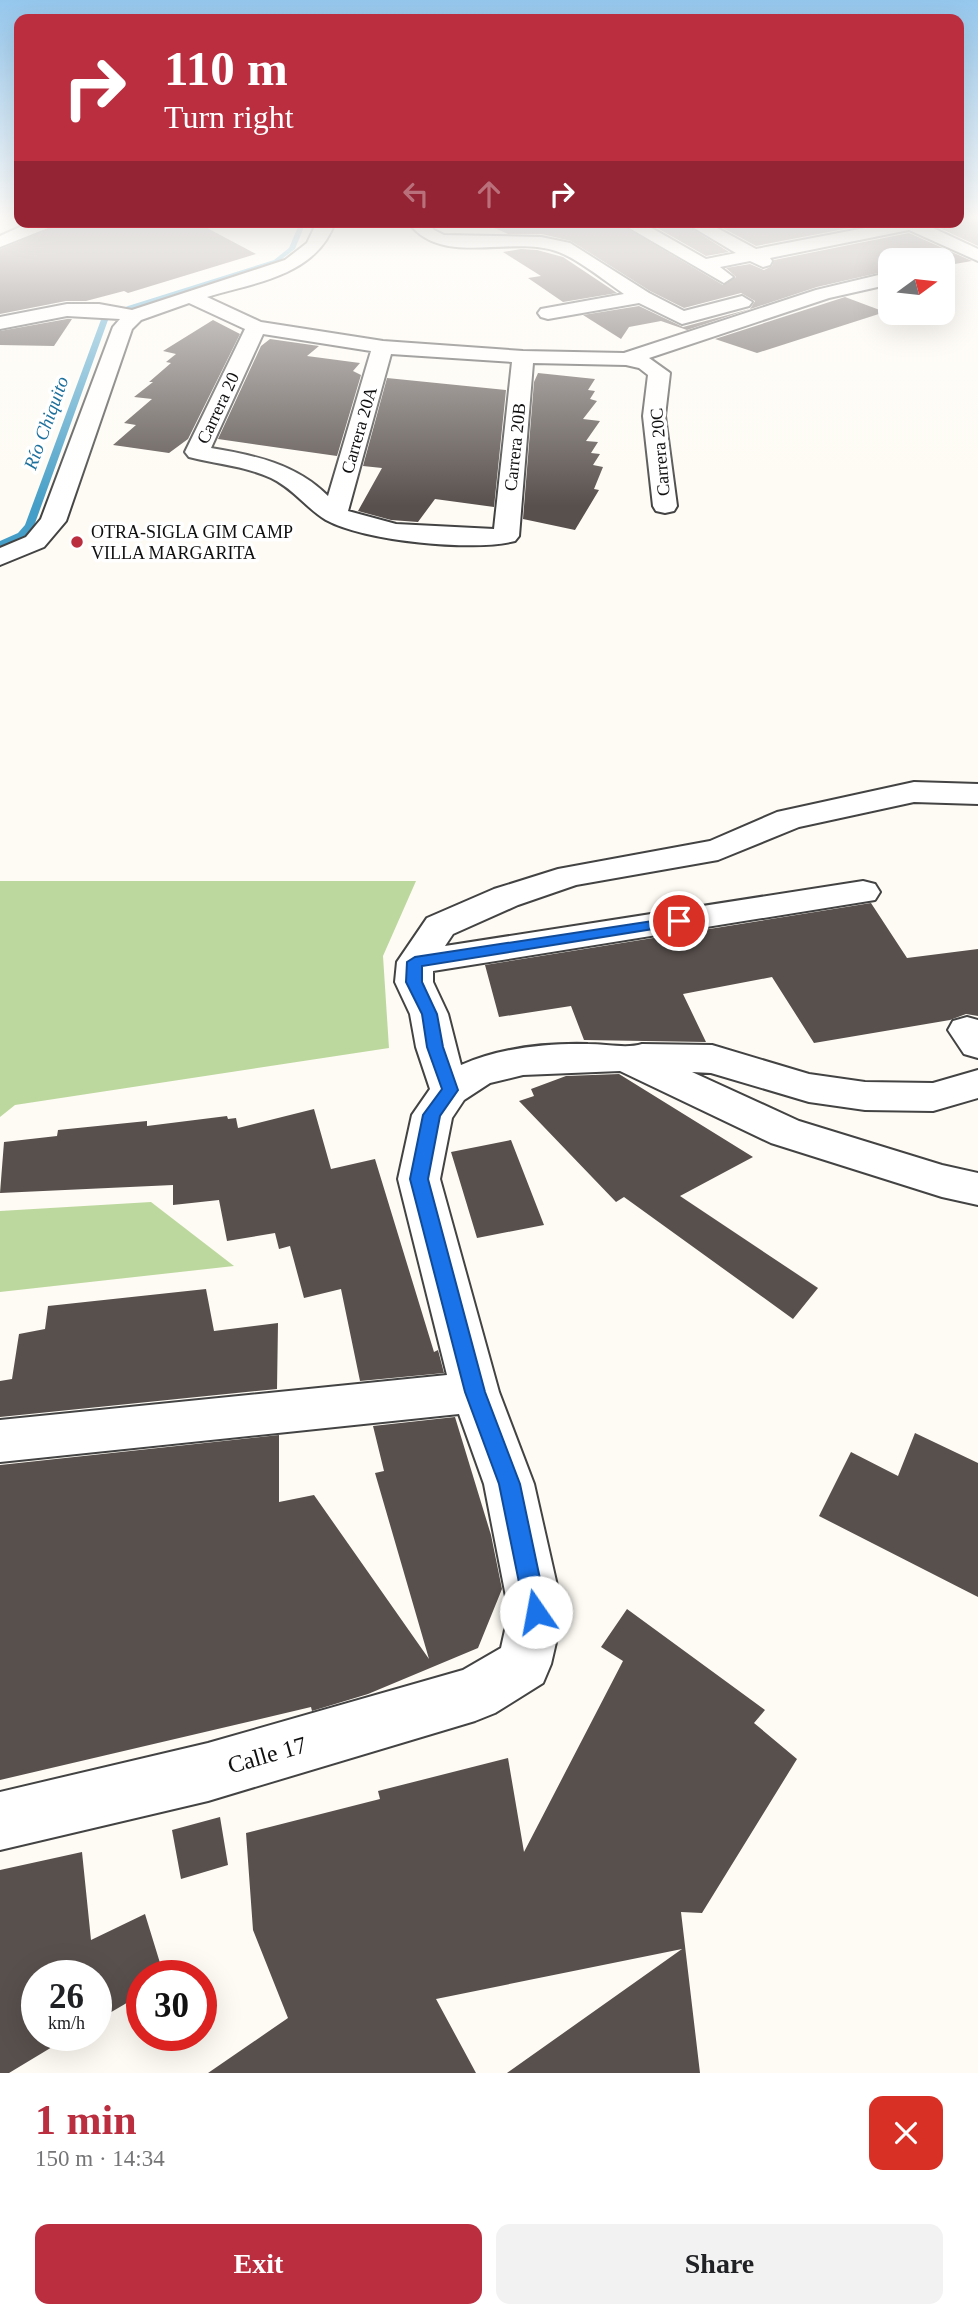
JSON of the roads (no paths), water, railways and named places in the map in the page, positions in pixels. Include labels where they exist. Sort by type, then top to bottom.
[{"type":"street","points":[[0,323],[43,313]]},
{"type":"street","points":[[119,313],[130,315],[137,313]]},
{"type":"street","points":[[225,313],[256,327],[383,347],[523,357],[636,361],[758,313]]},
{"type":"street","points":[[672,313],[682,318],[702,313]]},
{"type":"street","points":[[0,557],[35,542],[53,521],[123,327],[130,315]]},
{"type":"street","name":"Carrera 20","points":[[256,327],[197,452],[279,472],[303,486],[335,514]]},
{"type":"street","name":"Carrera 20A","points":[[335,514],[383,347]]},
{"type":"street","name":"Carrera 20B","points":[[335,514],[364,524],[424,534],[470,538],[506,536],[523,357]]},
{"type":"street","name":"Carrera 20C","points":[[636,361],[659,373],[654,416],[664,506]]},
{"type":"street","points":[[450,1090],[435,1047],[429,1014],[414,982],[415,962],[440,926],[506,897],[570,876],[718,850],[789,819],[915,792],[978,794]]},
{"type":"street","points":[[415,962],[863,892]]},
{"type":"street","points":[[0,1441],[475,1392],[419,1179],[432,1115],[450,1090],[478,1073],[523,1061],[585,1057],[712,1059],[809,1088],[865,1096],[933,1097],[978,1084]]},
{"type":"street","points":[[625,1058],[785,1132],[942,1181],[978,1189]]},
{"type":"street","name":"Calle 17","points":[[0,1821],[208,1772],[462,1698],[475,1694],[524,1664],[536,1612],[509,1484],[475,1392]]},
{"type":"waterway","name":"Río Chiquito","points":[[0,544],[21,535],[29,526],[105,319],[120,313]]},
{"type":"place","name":"OTRA-SIGLA GIM CAMP VILLA MARGARITA","points":[[77,542]]}]
